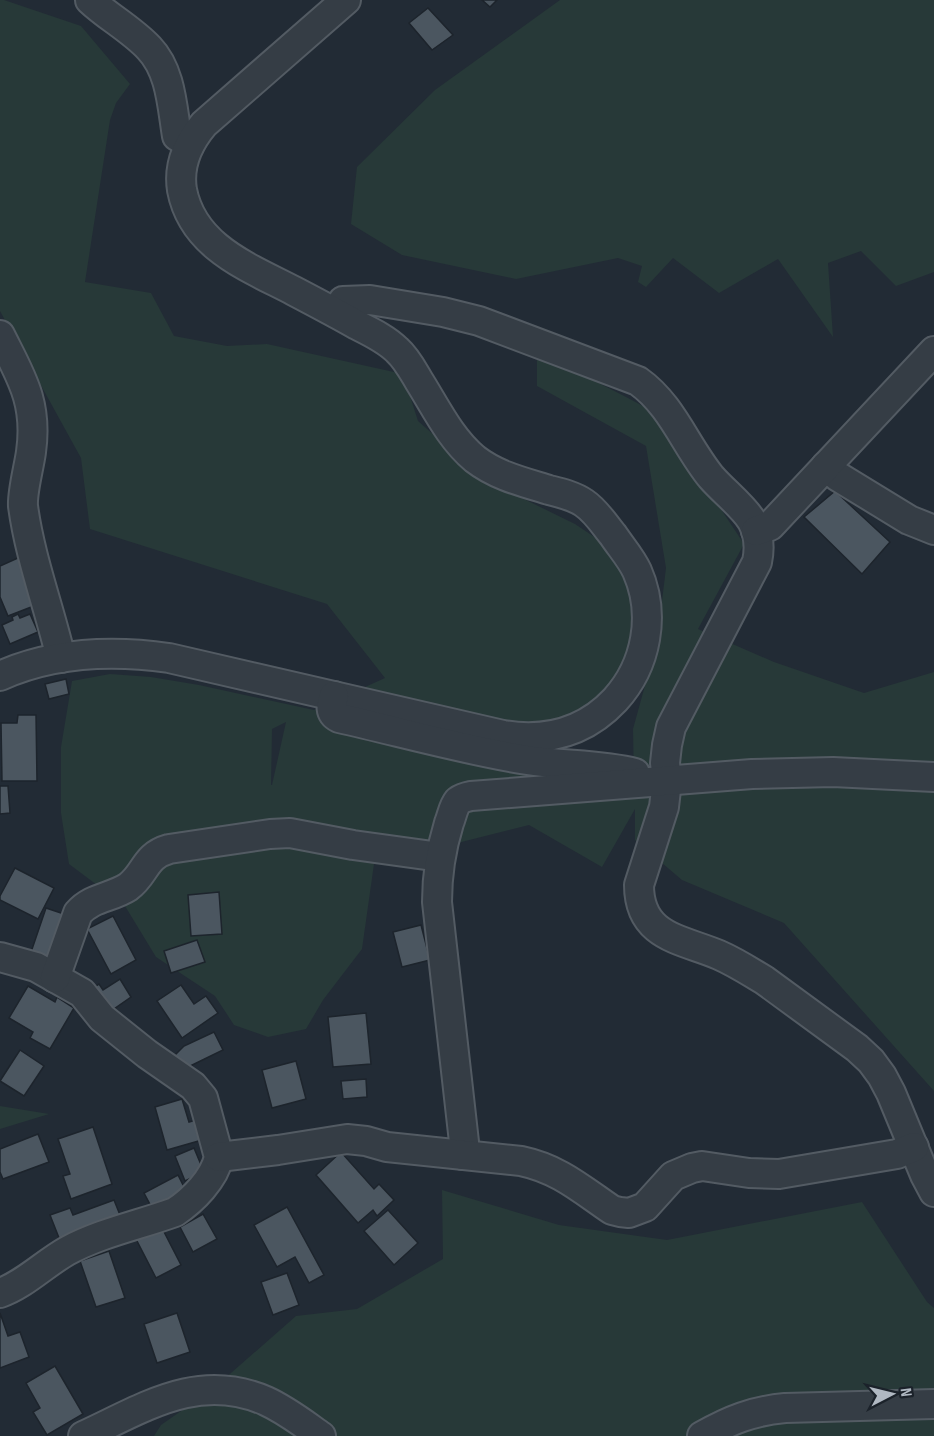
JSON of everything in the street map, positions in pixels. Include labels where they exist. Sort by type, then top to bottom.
[{"type":"street","points":[[90,0],[150,49],[166,76],[177,136],[190,144]]},
{"type":"street","points":[[0,676],[36,663],[61,658],[102,653],[135,653],[169,658],[522,738],[562,734],[581,726],[611,705],[633,676],[641,659],[645,642],[647,624],[643,587],[627,554],[595,513],[574,497],[511,479],[475,458],[459,444],[397,350],[377,335],[240,264],[211,242],[190,213],[183,193],[181,173],[184,159],[195,135],[204,124],[346,0]]},
{"type":"street","points":[[336,313],[344,301],[370,300],[460,316],[496,326],[638,381],[661,401],[701,463],[747,514],[759,540],[757,562],[671,727],[665,763],[667,781],[664,807],[639,885],[642,910],[657,930],[718,955],[764,980],[857,1048],[871,1061],[891,1093],[934,1192]]},
{"type":"street","points":[[0,335],[22,380],[33,416],[31,454],[23,503],[30,547],[61,658]]},
{"type":"street","points":[[756,531],[770,526],[934,351]]},
{"type":"street","points":[[826,466],[837,476],[909,520],[934,530]]},
{"type":"street","points":[[334,696],[331,710],[339,718],[506,757],[551,764],[613,768],[667,781]]},
{"type":"street","points":[[463,1155],[464,1142],[437,902],[440,856],[457,802],[463,798],[752,774],[806,772],[934,777]]},
{"type":"street","points":[[55,978],[78,913],[85,905],[125,888],[138,877],[153,856],[160,851],[259,836],[290,834],[440,856]]},
{"type":"street","points":[[0,957],[27,964],[82,993],[102,1018],[198,1091],[206,1105],[219,1157],[217,1166],[202,1188],[185,1206],[164,1216],[83,1243],[51,1261],[16,1286],[0,1293]]},
{"type":"street","points":[[219,1157],[347,1138],[387,1147],[521,1161],[536,1164],[564,1177],[612,1210],[629,1213],[645,1207],[674,1176],[692,1168],[702,1166],[749,1173],[793,1173],[897,1154],[914,1147]]},
{"type":"street","points":[[83,1436],[168,1397],[219,1389],[269,1402],[321,1436]]},
{"type":"street","points":[[702,1436],[742,1416],[764,1410],[934,1404]]},
{"type":"shaded area","points":[[0,0],[4,0],[81,26],[130,84],[116,103],[110,120],[85,282],[151,293],[174,336],[227,346],[267,344],[403,374],[418,421],[485,480],[575,524],[611,548],[633,580],[630,645],[604,703],[524,739],[634,786],[633,729],[657,642],[666,568],[646,446],[537,386],[537,358],[587,377],[658,414],[744,544],[698,629],[774,662],[864,693],[934,672],[934,1091],[784,923],[682,880],[635,840],[635,809],[602,867],[529,825],[374,864],[362,949],[323,1000],[306,1029],[268,1037],[234,1025],[215,996],[156,957],[125,906],[69,864],[61,813],[61,747],[72,681],[110,674],[151,677],[314,710],[385,678],[327,604],[90,529],[81,458],[0,311]],"holes":[[[286,722],[272,785],[272,729]]]},
{"type":"shaded area","points":[[560,0],[934,0],[934,272],[896,286],[861,251],[828,263],[833,337],[778,259],[719,293],[673,258],[646,287],[638,282],[642,266],[618,258],[516,279],[402,255],[351,224],[357,167],[435,90]]},
{"type":"shaded area","points":[[0,1106],[49,1114],[0,1129]]},
{"type":"shaded area","points":[[442,1190],[559,1225],[667,1240],[862,1202],[927,1302],[934,1308],[934,1436],[154,1436],[161,1425],[214,1388],[296,1316],[357,1309],[443,1259]]},
{"type":"building","points":[[482,0],[497,0],[490,7]]},
{"type":"building","points":[[428,8],[453,35],[432,50],[409,23]]},
{"type":"building","points":[[835,491],[890,542],[862,574],[804,517]]},
{"type":"building","points":[[20,557],[39,604],[8,616],[0,597],[0,566]]},
{"type":"building","points":[[18,614],[20,618],[30,614],[38,632],[10,644],[2,625],[13,620],[12,617]]},
{"type":"building","points":[[66,679],[69,694],[49,699],[45,684]]},
{"type":"building","points":[[18,715],[36,715],[37,781],[2,781],[1,723],[17,723]]},
{"type":"building","points":[[0,786],[8,786],[10,813],[0,814]]},
{"type":"building","points":[[15,868],[54,888],[38,919],[0,900]]},
{"type":"building","points":[[219,892],[222,934],[191,936],[188,895]]},
{"type":"building","points":[[46,908],[67,915],[55,967],[29,958]]},
{"type":"building","points":[[113,916],[136,960],[111,974],[87,929]]},
{"type":"building","points":[[421,925],[430,960],[402,967],[393,932]]},
{"type":"building","points":[[197,940],[205,962],[171,973],[164,951]]},
{"type":"building","points":[[120,979],[131,997],[108,1013],[85,993],[99,984],[103,990]]},
{"type":"building","points":[[181,985],[194,1004],[206,996],[218,1013],[182,1038],[157,1001]]},
{"type":"building","points":[[28,986],[55,1002],[57,997],[74,1008],[50,1049],[30,1038],[33,1032],[9,1018]]},
{"type":"building","points":[[366,1013],[371,1064],[333,1067],[328,1017]]},
{"type":"building","points":[[214,1032],[223,1050],[182,1070],[171,1059],[184,1046]]},
{"type":"building","points":[[20,1050],[44,1066],[24,1096],[0,1081]]},
{"type":"building","points":[[296,1061],[306,1099],[272,1108],[262,1070]]},
{"type":"building","points":[[366,1079],[367,1097],[343,1099],[341,1081]]},
{"type":"building","points":[[182,1099],[189,1122],[196,1120],[202,1140],[167,1150],[155,1107]]},
{"type":"building","points":[[93,1127],[112,1184],[71,1199],[63,1176],[70,1174],[58,1139]]},
{"type":"building","points":[[38,1134],[49,1162],[3,1179],[0,1172],[0,1149]]},
{"type":"building","points":[[194,1148],[204,1172],[185,1181],[175,1156]]},
{"type":"building","points":[[341,1152],[374,1189],[379,1184],[394,1200],[377,1216],[373,1210],[358,1223],[316,1175]]},
{"type":"building","points":[[178,1175],[186,1191],[152,1208],[144,1193]]},
{"type":"building","points":[[114,1200],[122,1220],[61,1243],[50,1215],[70,1208],[73,1215]]},
{"type":"building","points":[[287,1207],[324,1275],[309,1283],[295,1257],[277,1267],[254,1225]]},
{"type":"building","points":[[388,1210],[418,1243],[394,1265],[364,1231]]},
{"type":"building","points":[[203,1214],[217,1239],[193,1252],[180,1227]]},
{"type":"building","points":[[161,1226],[181,1265],[156,1278],[136,1239]]},
{"type":"building","points":[[109,1251],[125,1298],[96,1307],[80,1261]]},
{"type":"building","points":[[287,1273],[299,1305],[273,1315],[261,1282]]},
{"type":"building","points":[[0,1313],[8,1336],[20,1332],[29,1357],[0,1368]]},
{"type":"building","points":[[177,1313],[190,1352],[157,1363],[144,1324]]},
{"type":"building","points":[[55,1366],[83,1414],[47,1435],[33,1412],[40,1408],[26,1383]]}]
